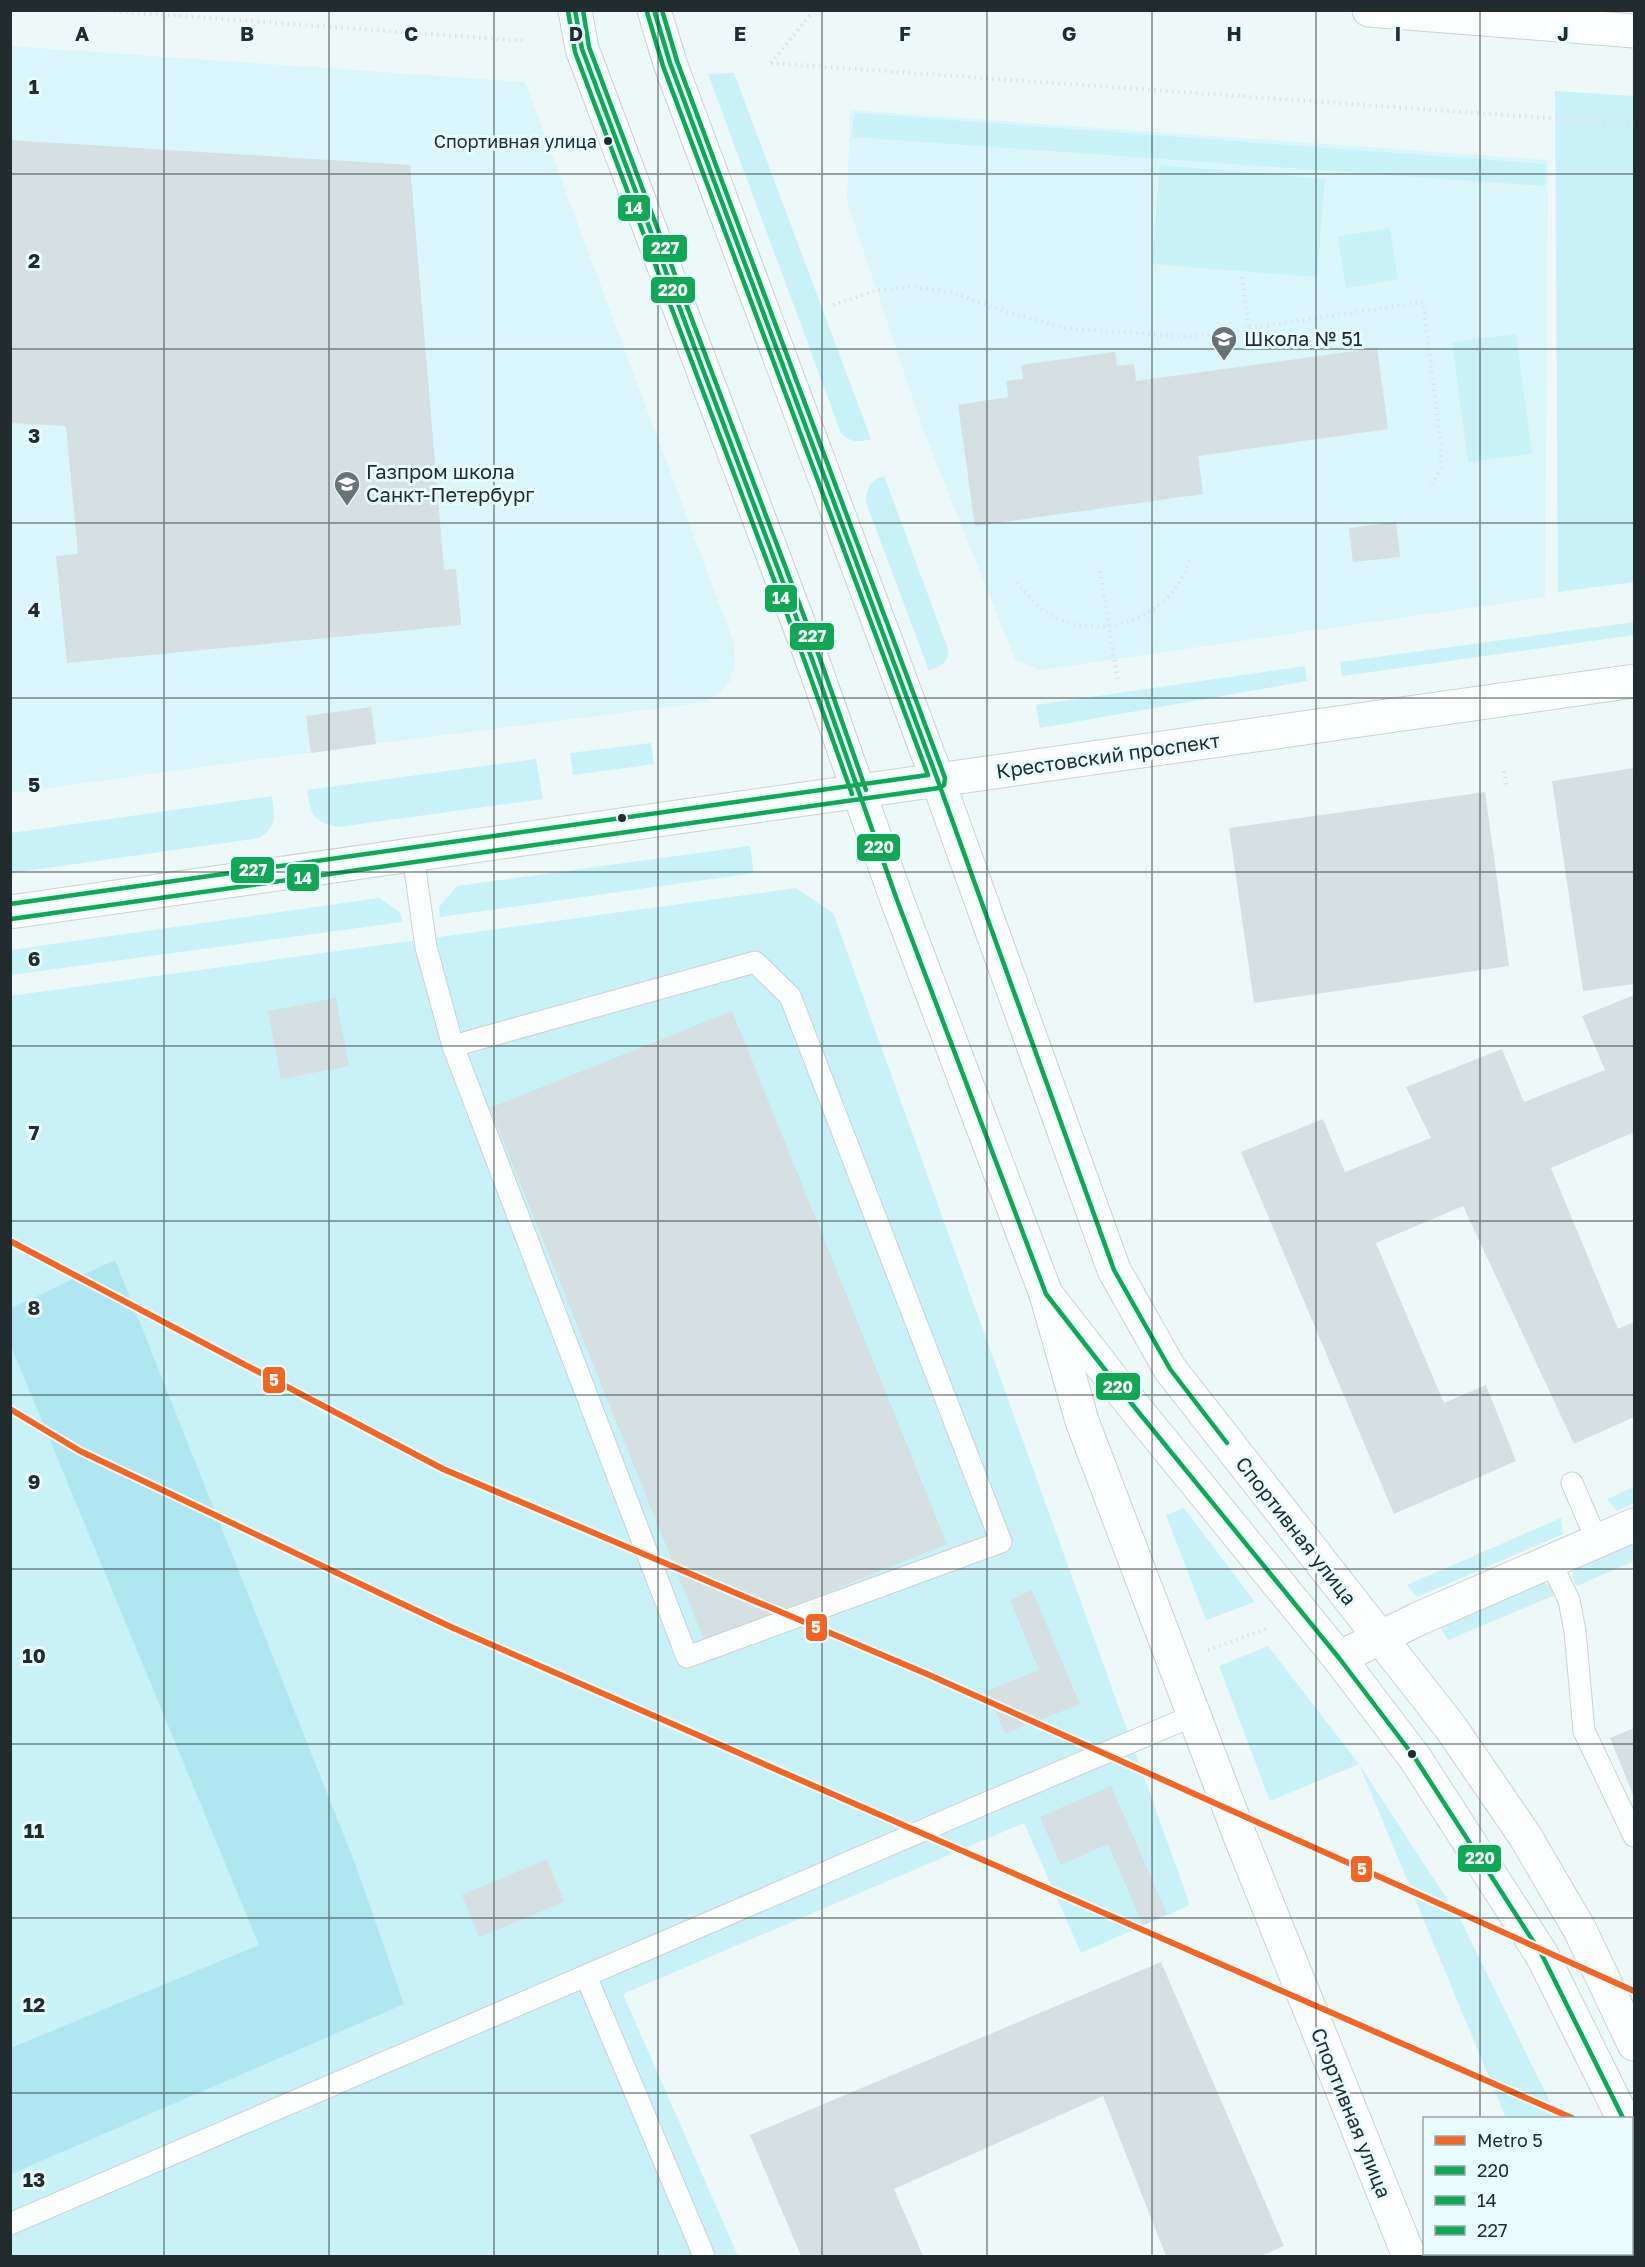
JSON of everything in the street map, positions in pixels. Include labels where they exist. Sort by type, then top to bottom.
[{"type":"street","name":"Спортивная улица","points":[[575,10],[582,49],[807,648],[897,900],[1046,1294],[1082,1421],[1240,1836],[1408,2256]]},
{"type":"street","name":"Спортивная улица","points":[[654,10],[670,63],[938,781],[1114,1270],[1170,1369],[1451,1728],[1525,1836],[1580,1930],[1635,2044]]},
{"type":"street","points":[[1369,10],[1635,31]]},
{"type":"street","name":"Крестовский проспект","points":[[10,912],[1635,681]]},
{"type":"street","name":"Спортивная улица","points":[[1046,1294],[1134,1407],[1339,1658],[1415,1758],[1542,1955],[1623,2117]]},
{"type":"street","points":[[1339,1658],[1380,1636],[1635,1525]]},
{"type":"lane","points":[[413,855],[426,947],[453,1046],[687,1657],[1001,1542],[790,996],[755,962],[453,1046]]},
{"type":"lane","points":[[1572,1483],[1598,1541]]},
{"type":"lane","points":[[1550,1562],[1569,1600],[1575,1631],[1584,1731],[1635,1836]]},
{"type":"lane","points":[[10,2224],[1195,1715]]},
{"type":"lane","points":[[586,1976],[704,2256]]},
{"type":"path","points":[[96,10],[526,41]]},
{"type":"path","points":[[811,14],[771,63],[1635,124]]},
{"type":"path","points":[[1242,277],[1249,328]]},
{"type":"path","points":[[833,305],[877,290],[913,287],[955,293],[997,309],[1063,328],[1191,337],[1423,302],[1441,446],[1441,468],[1432,484]]},
{"type":"path","points":[[1017,582],[1030,598],[1047,612],[1066,622],[1087,627],[1108,627],[1130,622],[1150,612],[1168,598],[1182,580],[1190,560]]},
{"type":"path","points":[[1100,571],[1118,682]]},
{"type":"path","points":[[1504,771],[1507,788]]},
{"type":"path","points":[[1202,1653],[1274,1625]]},
{"type":"shaded area","name":"Газпром школа Санкт-Петербург","points":[[10,46],[525,82],[733,641],[735,662],[730,681],[717,695],[702,703],[342,748],[11,793]]},
{"type":"shaded area","points":[[734,73],[871,439],[854,441],[841,433],[708,74]]},
{"type":"shaded area","points":[[1555,91],[1634,96],[1634,582],[1558,592]]},
{"type":"shaded area","name":"Школа № 51","points":[[850,110],[1548,160],[1545,597],[1040,670],[1015,659],[925,435],[847,201]]},
{"type":"shaded area","points":[[854,113],[1545,164],[1545,186],[852,137]]},
{"type":"shaded area","points":[[1160,165],[1325,179],[1317,277],[1152,264]]},
{"type":"shaded area","points":[[1390,228],[1398,279],[1346,288],[1338,237]]},
{"type":"shaded area","points":[[1516,334],[1532,454],[1468,462],[1452,342]]},
{"type":"shaded area","points":[[884,476],[948,649],[947,658],[943,663],[929,671],[866,502],[870,485]]},
{"type":"shaded area","points":[[1634,622],[1634,635],[1342,676],[1340,662]]},
{"type":"shaded area","points":[[1305,666],[1307,681],[1040,728],[1036,705]]},
{"type":"shaded area","points":[[651,743],[654,764],[573,775],[570,753]]},
{"type":"shaded area","points":[[536,759],[543,799],[338,827],[314,816],[307,790]]},
{"type":"shaded area","points":[[272,796],[272,825],[259,838],[11,873],[11,833]]},
{"type":"shaded area","points":[[750,846],[754,873],[440,917],[439,907],[457,886]]},
{"type":"shaded area","points":[[796,888],[833,913],[1190,1905],[1081,1953],[1024,1823],[623,1994],[738,2256],[11,2256],[10,996]]},
{"type":"shaded area","points":[[379,898],[400,912],[402,922],[11,975],[11,950]]},
{"type":"shaded area","points":[[115,1260],[356,1866],[404,2004],[11,2174],[11,2048],[259,1945],[11,1346],[11,1308]]},
{"type":"shaded area","points":[[1634,1487],[1634,1503],[1617,1511],[1607,1499]]},
{"type":"shaded area","points":[[1184,1508],[1255,1602],[1206,1620],[1166,1515]]},
{"type":"shaded area","points":[[1561,1518],[1563,1534],[1417,1597],[1407,1585]]},
{"type":"shaded area","points":[[1634,1539],[1634,1561],[1577,1586],[1573,1575],[1577,1564]]},
{"type":"shaded area","points":[[1544,1582],[1555,1595],[1448,1640],[1439,1625]]},
{"type":"shaded area","points":[[1268,1646],[1359,1764],[1270,1801],[1219,1666]]},
{"type":"shaded area","points":[[1359,1764],[1460,1919],[1558,2117],[1506,2117]]},
{"type":"shaded area","points":[[1562,2255],[1626,2256],[1563,2256]]},
{"type":"building","points":[[10,140],[410,165],[444,570],[456,569],[461,625],[67,663],[56,556],[78,554],[66,426],[10,423]]},
{"type":"building","points":[[1377,348],[1388,429],[1198,456],[1203,494],[975,526],[958,405],[1008,397],[1006,381],[1023,379],[1021,365],[1115,352],[1117,366],[1134,364],[1136,381]]},
{"type":"building","points":[[1396,522],[1400,557],[1353,562],[1349,528]]},
{"type":"building","points":[[371,707],[376,744],[311,753],[306,716]]},
{"type":"building","points":[[1634,768],[1634,984],[1583,991],[1552,781]]},
{"type":"building","points":[[1485,792],[1509,966],[1254,1003],[1229,828]]},
{"type":"building","points":[[1634,995],[1634,1139],[1632,1133],[1551,1168],[1618,1329],[1634,1322],[1634,1417],[1574,1444],[1463,1206],[1376,1243],[1444,1403],[1486,1385],[1516,1461],[1394,1514],[1241,1152],[1323,1119],[1345,1172],[1431,1138],[1406,1087],[1502,1049],[1524,1102],[1605,1070],[1582,1016]]},
{"type":"building","points":[[336,998],[349,1066],[281,1079],[268,1011]]},
{"type":"building","points":[[732,1011],[947,1544],[705,1642],[490,1108]]},
{"type":"building","points":[[1032,1590],[1080,1704],[1005,1734],[987,1691],[1039,1670],[1010,1600]]},
{"type":"building","points":[[1634,1728],[1634,1797],[1610,1738]]},
{"type":"building","points":[[1111,1786],[1167,1914],[1143,1925],[1108,1844],[1061,1865],[1040,1817]]},
{"type":"building","points":[[547,1859],[564,1902],[479,1937],[462,1895]]},
{"type":"building","points":[[1161,1962],[1284,2246],[1261,2256],[1166,2256],[1103,2096],[894,2189],[923,2256],[801,2256],[750,2135]]},
{"type":"metro line","name":"5","points":[[10,1241],[443,1469],[927,1674],[1634,1991]]},
{"type":"metro line","name":"5","points":[[10,1409],[80,1451],[451,1627],[1570,2117]]},
{"type":"transit line","name":"220","points":[[575,10],[582,49],[812,659],[897,900],[1046,1294],[1127,1398],[1339,1658],[1415,1758],[1542,1955],[1623,2117]]},
{"type":"transit line","name":"227","points":[[583,10],[589,47],[819,656],[866,790]]},
{"type":"transit line","name":"220","points":[[654,10],[670,63],[938,781],[1114,1270],[1170,1369],[1227,1443]]},
{"type":"transit line","name":"14","points":[[11,919],[939,788],[944,785],[945,778],[677,61],[662,10]]},
{"type":"transit line","name":"14","points":[[568,11],[575,52],[805,662],[852,794]]},
{"type":"transit line","name":"227","points":[[10,904],[928,775],[663,66],[647,12]]},
{"type":"place","name":"Спортивная улица","points":[[608,141]]},
{"type":"place","name":"Школа № 51","points":[[1224,362]]},
{"type":"place","name":"Газпром школа Санкт-Петербург","points":[[347,507]]}]
